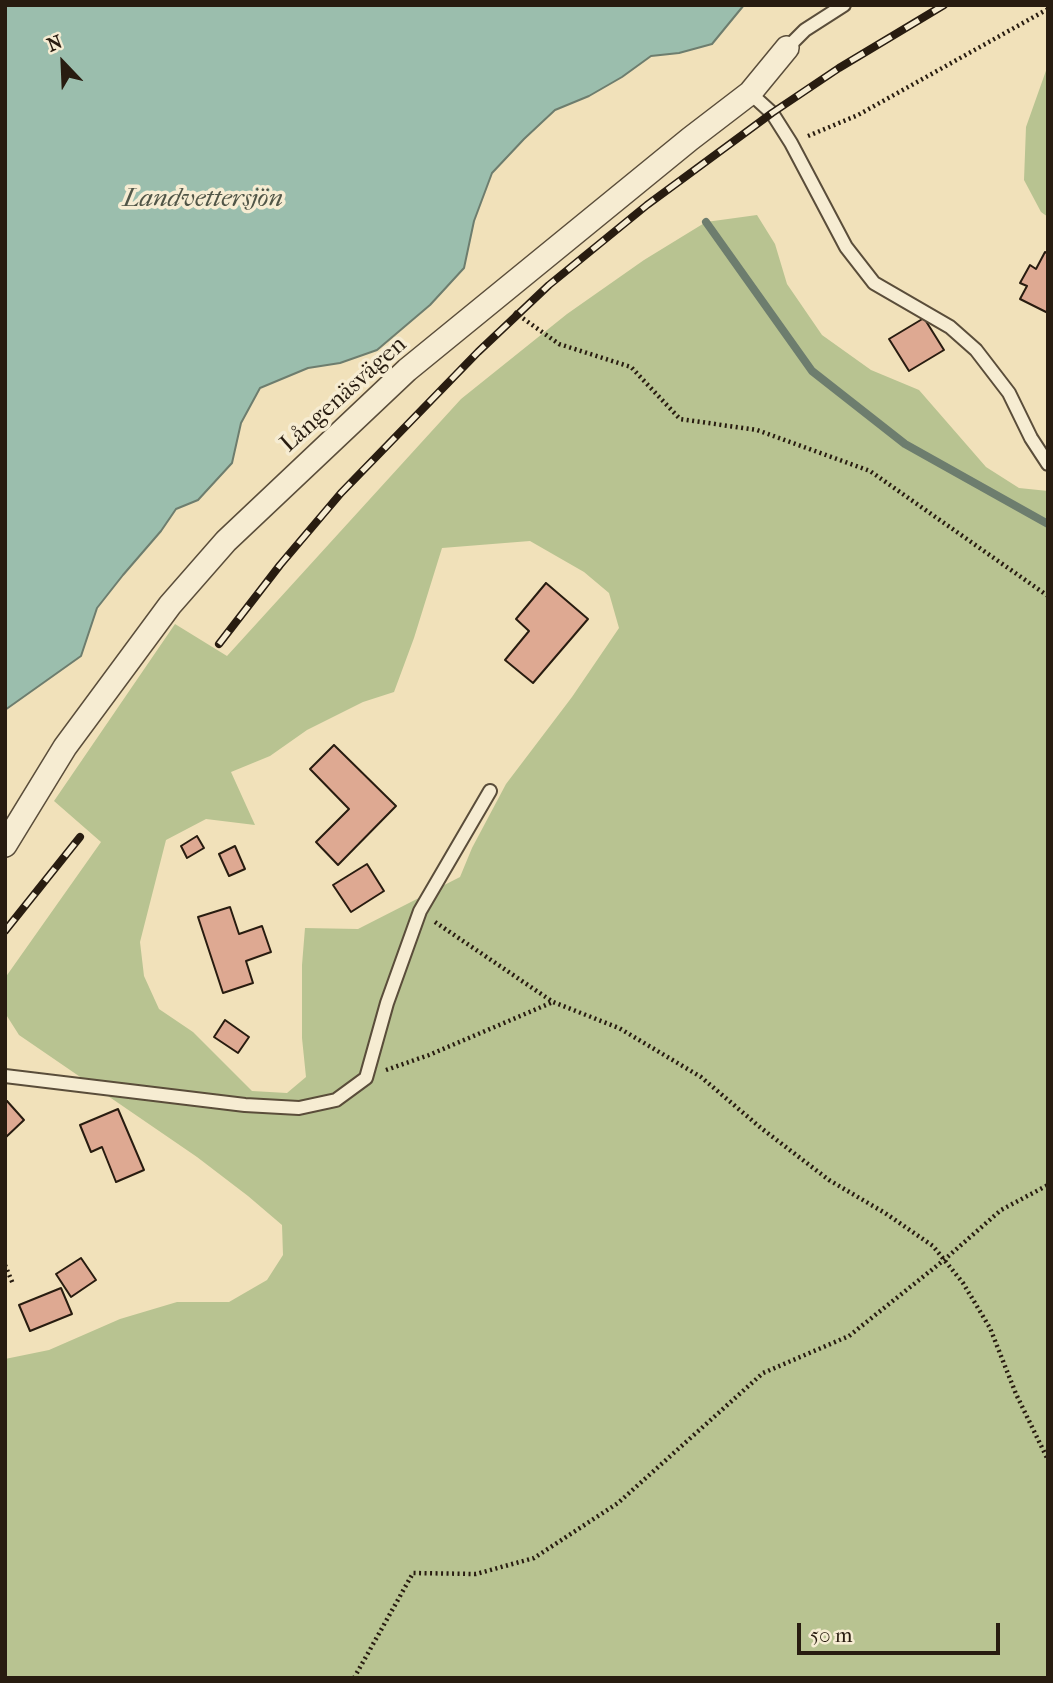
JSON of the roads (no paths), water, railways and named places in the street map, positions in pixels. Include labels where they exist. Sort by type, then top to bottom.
[{"type":"street","name":"Långenäsvägen","points":[[5,845],[65,747],[170,605],[226,541],[407,370],[497,299],[620,195],[750,93],[788,48]]},
{"type":"lane","points":[[788,48],[804,30],[844,5]]},
{"type":"lane","points":[[750,93],[772,113],[791,143],[846,247],[874,283],[950,327],[976,350],[1009,393],[1031,438],[1048,464]]},
{"type":"lane","points":[[5,1076],[245,1105],[299,1108],[336,1100],[366,1077],[387,1003],[420,911],[490,791]]},
{"type":"water","name":"Landvettersjön","points":[[5,5],[744,5],[712,44],[679,53],[651,56],[589,96],[555,110],[524,139],[492,173],[474,221],[464,268],[430,305],[377,350],[340,363],[308,368],[260,388],[241,423],[232,463],[198,500],[176,509],[97,608],[81,656],[5,710]]},
{"type":"waterway","points":[[706,222],[812,371],[905,444],[1048,524]]},
{"type":"railway","points":[[219,644],[280,565],[341,493],[478,352],[549,285],[647,205],[772,113],[839,68],[944,5]]},
{"type":"railway","points":[[5,931],[80,837]]}]
